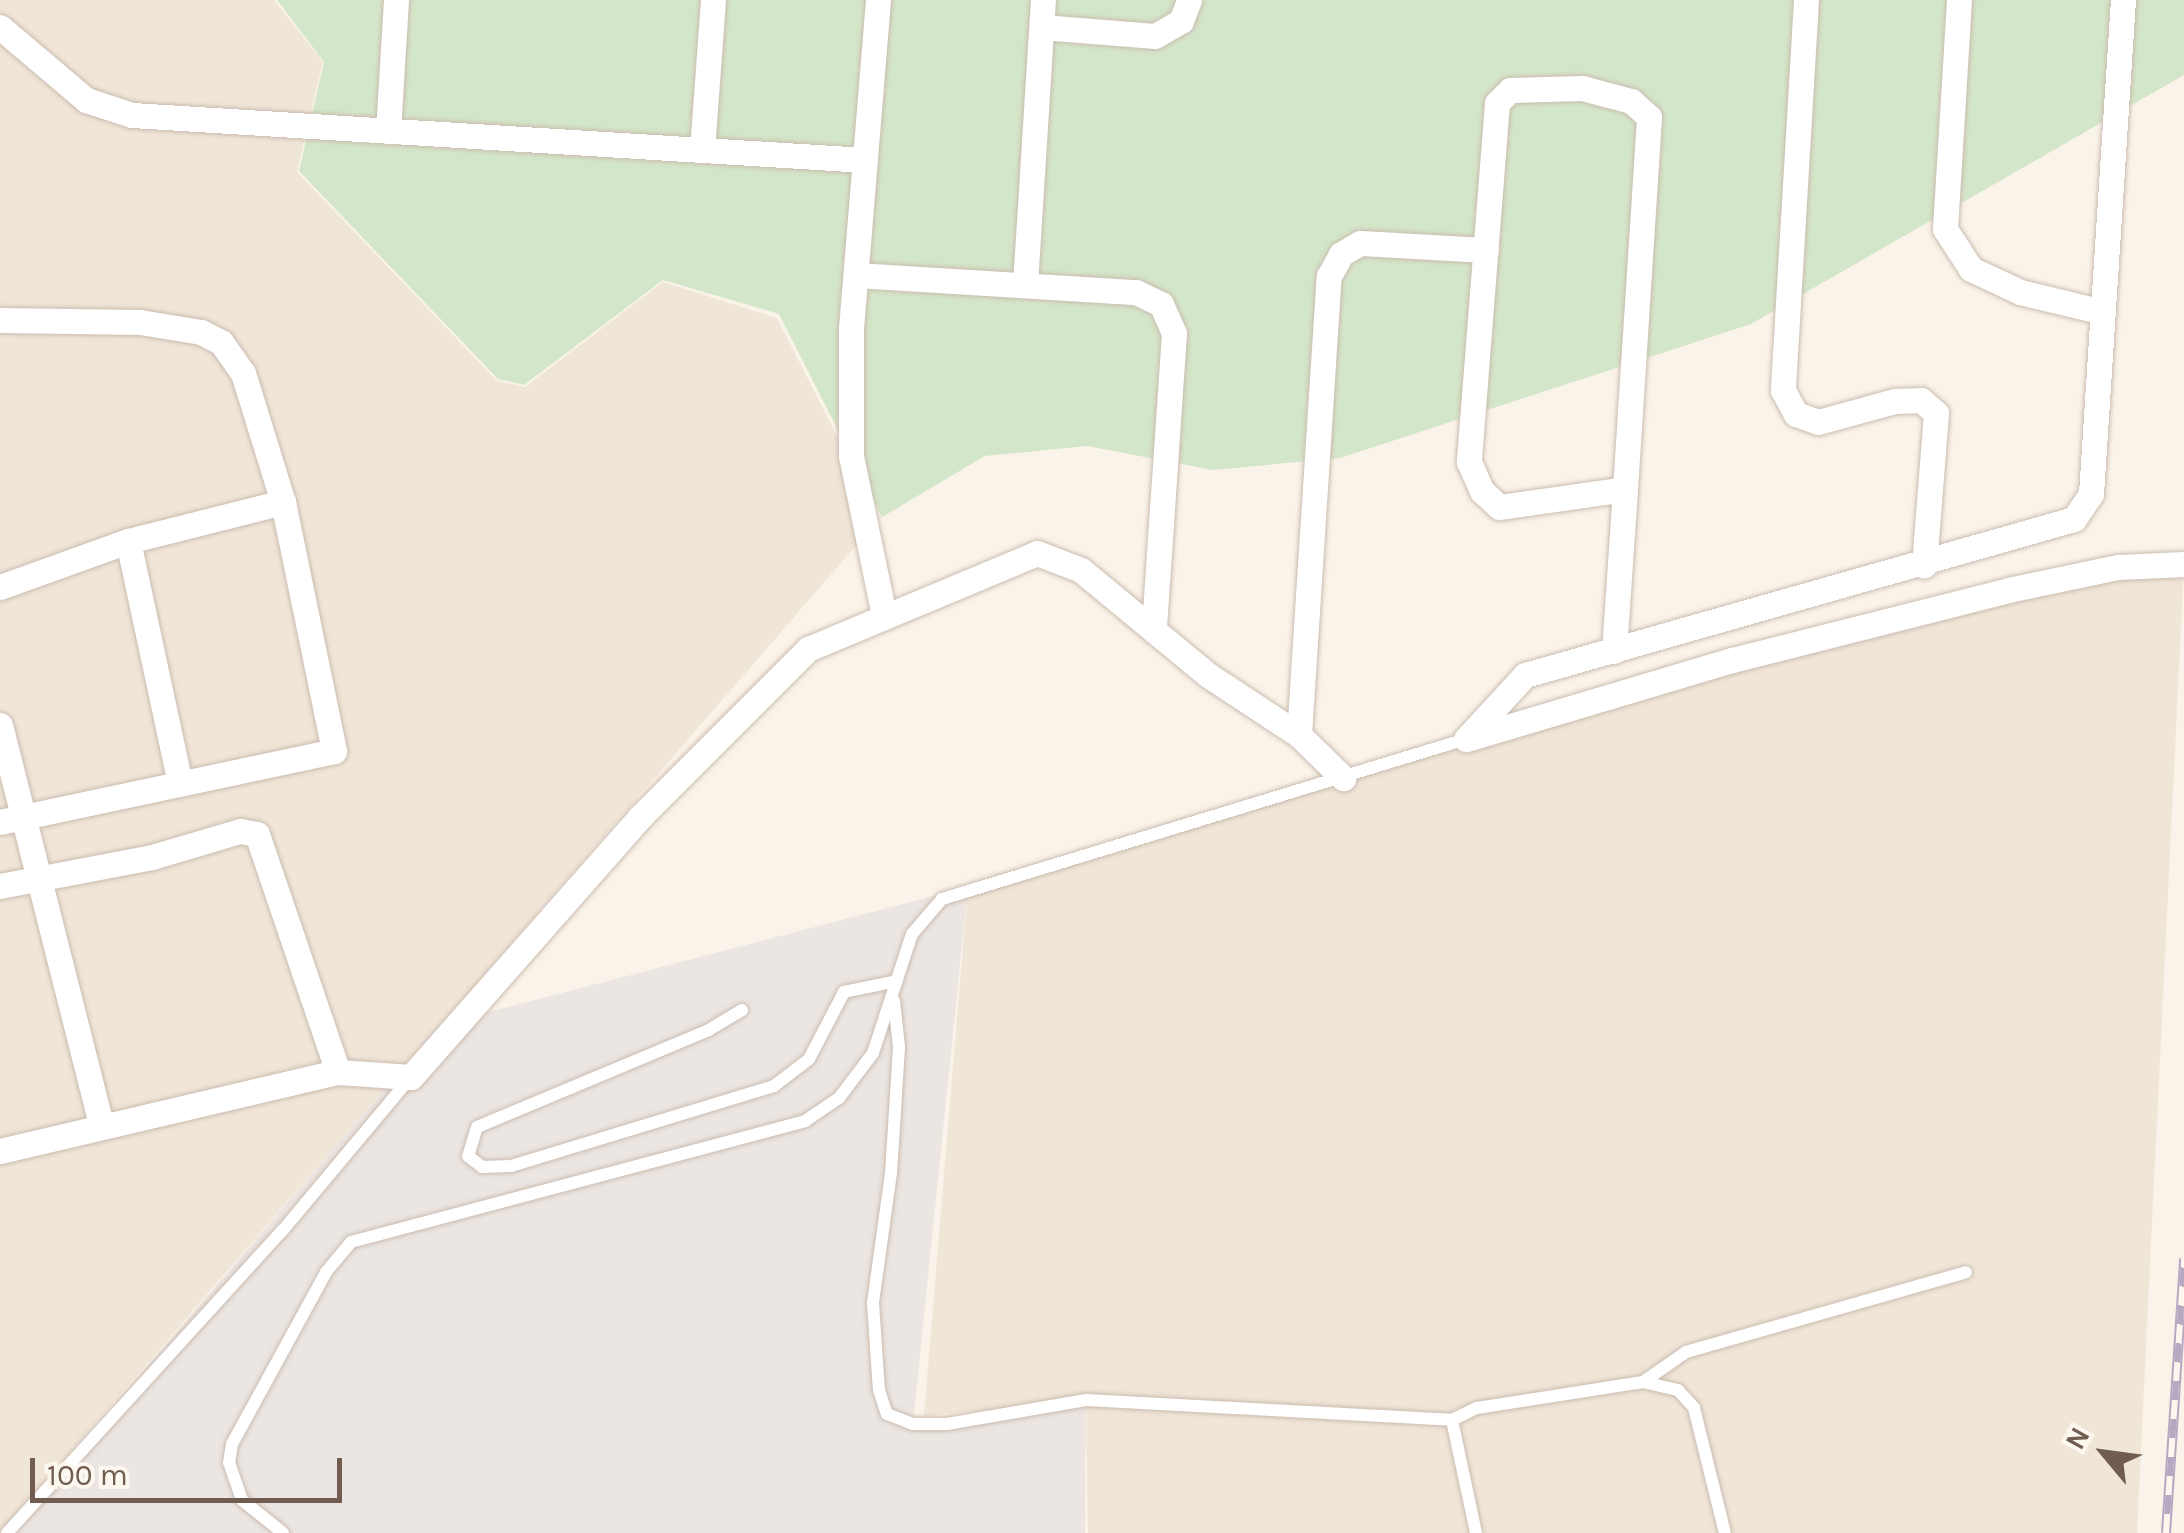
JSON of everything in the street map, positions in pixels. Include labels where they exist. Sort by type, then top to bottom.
[{"type":"street","points":[[388,131],[396,0]]},
{"type":"street","points":[[702,150],[712,0]]},
{"type":"street","points":[[878,0],[856,274],[852,456],[884,614]]},
{"type":"street","points":[[1025,285],[1043,0]]},
{"type":"street","points":[[1042,27],[1155,36],[1181,21],[1189,0]]},
{"type":"street","points":[[1806,0],[1783,390],[1796,414],[1818,422],[1895,401],[1922,400],[1936,413],[1924,566]]},
{"type":"street","points":[[1960,0],[1946,229],[1971,270],[2020,292],[2103,312]]},
{"type":"street","points":[[1466,739],[1525,675],[1924,566],[2074,519],[2091,494],[2123,0]]},
{"type":"street","points":[[0,27],[86,100],[132,115],[865,160]]},
{"type":"street","points":[[1614,651],[1649,117],[1632,100],[1582,88],[1510,90],[1497,103],[1470,462],[1482,491],[1499,507],[1624,490]]},
{"type":"street","points":[[1299,735],[1330,276],[1342,254],[1360,243],[1486,250]]},
{"type":"street","points":[[856,274],[1136,292],[1161,304],[1174,333],[1154,630]]},
{"type":"street","points":[[0,320],[140,322],[178,326],[221,342],[243,373],[283,502],[334,750],[11,820]]},
{"type":"street","points":[[0,587],[128,541],[283,502]]},
{"type":"street","points":[[128,541],[180,783]]},
{"type":"street","points":[[0,1151],[338,1072],[411,1077],[640,817],[808,649],[1036,553],[1081,570],[1154,630],[1299,735],[1343,778]]},
{"type":"street","points":[[1466,739],[1732,660],[2008,590],[2118,567],[2184,564]]},
{"type":"street","points":[[0,725],[11,820],[40,878],[64,995],[102,1125]]},
{"type":"street","points":[[0,886],[240,831],[257,834],[338,1072]]},
{"type":"lane","points":[[1466,739],[968,887],[926,913],[897,981],[894,1001],[899,1047],[891,1174],[873,1303],[879,1390],[887,1414],[913,1424],[947,1424],[1086,1400],[1452,1420],[1478,1408],[1643,1382],[1678,1390],[1694,1408],[1725,1533]]},
{"type":"lane","points":[[742,1010],[709,1030],[477,1127],[468,1156],[482,1167],[511,1166],[774,1086],[809,1059],[844,992],[897,981]]},
{"type":"lane","points":[[283,1533],[242,1500],[229,1462],[232,1444],[340,1252],[381,1234],[805,1121],[853,1083],[894,1001]]},
{"type":"lane","points":[[7,1533],[283,1230],[411,1077]]},
{"type":"lane","points":[[1643,1382],[1686,1352],[1966,1272]]},
{"type":"lane","points":[[1452,1420],[1476,1533]]},
{"type":"shaded area","points":[[0,0],[274,0],[323,62],[297,172],[497,381],[525,387],[663,282],[777,318],[879,519],[0,1533]]},
{"type":"shaded area","points":[[2184,564],[2137,1533],[1088,1533],[1086,1400],[924,1416],[968,887],[2008,590]]},
{"type":"shaded area","points":[[968,887],[913,1423],[1086,1400],[1085,1533],[5,1533],[439,1025]]},
{"type":"green space","points":[[277,0],[2184,0],[2184,75],[1751,324],[1340,458],[1213,470],[1087,446],[985,456],[882,517],[779,314],[663,280],[524,385],[498,379],[299,171],[324,62]]},
{"type":"railway","points":[[2166,1533],[2184,1259]]}]
